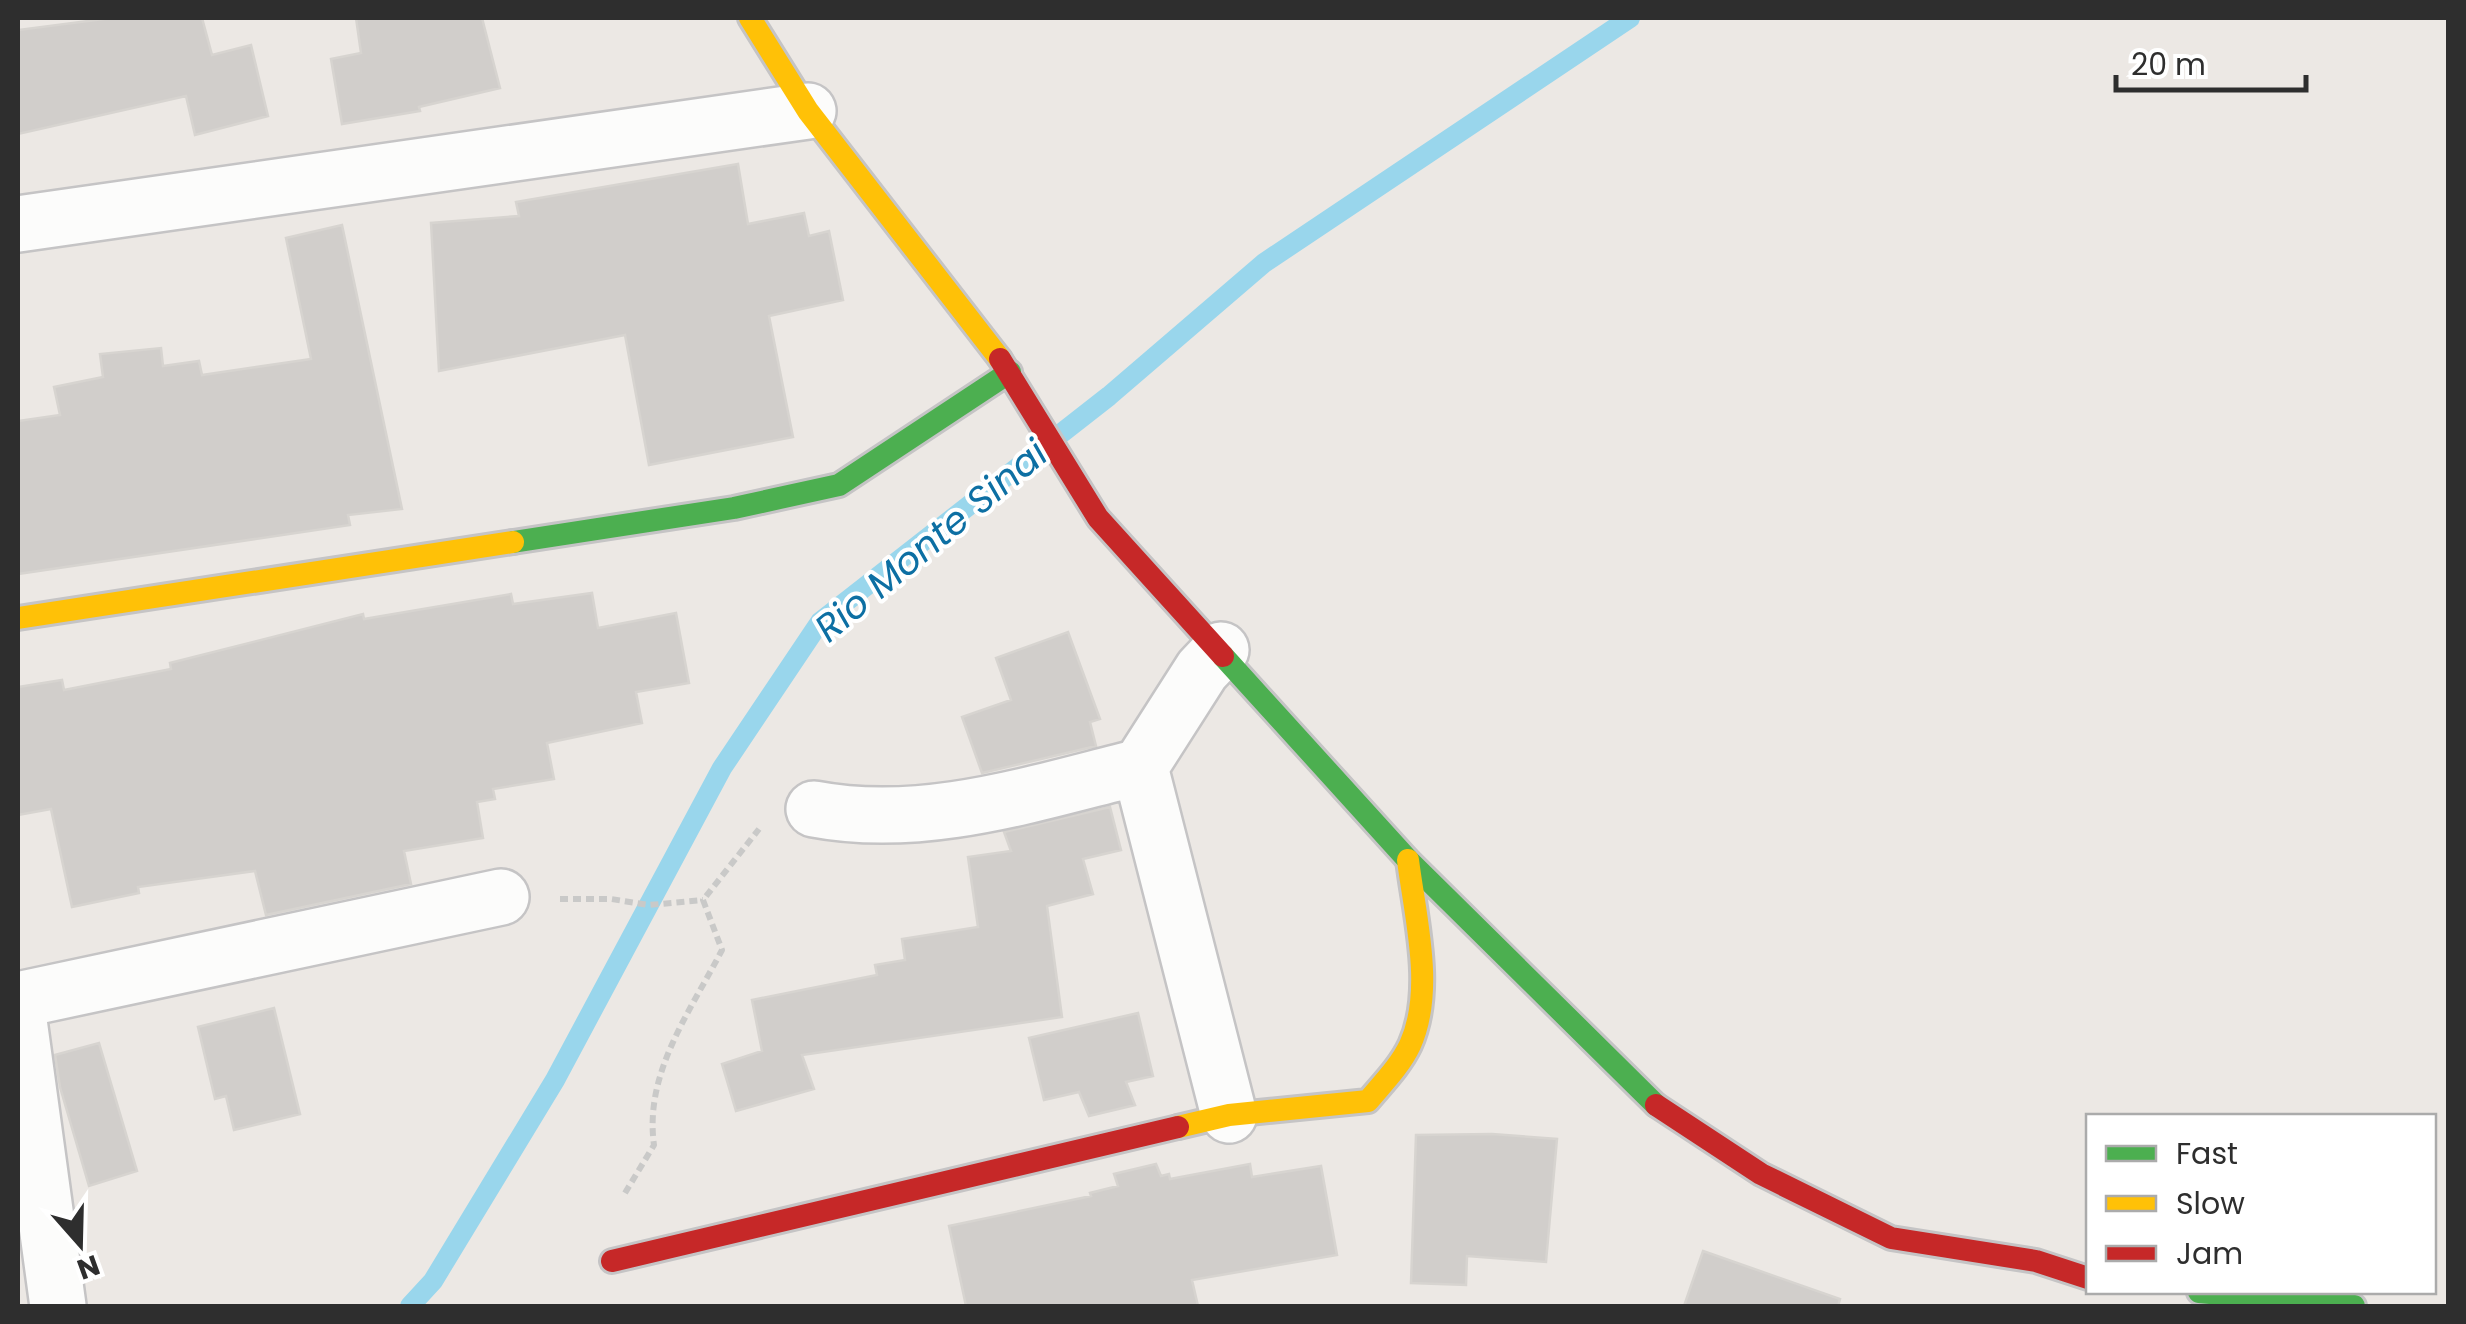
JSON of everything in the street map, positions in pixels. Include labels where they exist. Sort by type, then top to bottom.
[{"type":"street","points":[[750,18],[808,111],[1010,372],[1098,518],[1222,650],[1408,860],[1663,1111],[1762,1174],[1891,1238],[2036,1261],[2086,1277]]},
{"type":"street","points":[[18,224],[808,111]]},
{"type":"street","points":[[18,618],[734,508],[839,485],[1010,372]]},
{"type":"street","points":[[814,809],[847,815],[930,813],[979,806],[1140,767],[1202,670],[1222,650]]},
{"type":"street","points":[[1140,767],[1228,1116]]},
{"type":"street","points":[[612,1261],[1228,1116],[1368,1101],[1398,1064],[1415,1033],[1420,994],[1408,860]]},
{"type":"street","points":[[18,1000],[501,897]]},
{"type":"street","points":[[18,1014],[58,1306]]},
{"type":"street","points":[[2220,1294],[2354,1306]]},
{"type":"path","points":[[501,897],[611,899],[650,905],[703,900],[740,858],[774,806],[814,809]]},
{"type":"path","points":[[612,1261],[597,1247],[601,1215],[629,1189],[654,1145],[650,1113],[670,1043],[722,950],[703,900]]},
{"type":"building","points":[[111,18],[202,18],[212,55],[251,45],[268,116],[195,135],[186,96],[18,134],[18,30]]},
{"type":"building","points":[[356,18],[482,18],[500,88],[419,107],[420,111],[342,124],[331,59],[361,53]]},
{"type":"building","points":[[738,164],[748,224],[804,213],[809,236],[829,231],[843,300],[769,316],[793,437],[649,465],[625,335],[439,371],[431,223],[519,216],[516,202]]},
{"type":"building","points":[[342,225],[402,509],[348,515],[350,525],[18,574],[18,421],[60,415],[54,387],[103,377],[100,354],[161,348],[163,366],[199,361],[202,375],[311,359],[286,238]]},
{"type":"building","points":[[592,593],[598,628],[676,613],[689,683],[636,692],[642,723],[547,743],[554,779],[493,789],[495,799],[477,802],[483,838],[404,851],[411,884],[266,915],[255,871],[138,887],[139,893],[72,907],[51,809],[18,815],[18,687],[62,680],[64,690],[171,669],[170,663],[363,614],[364,619],[511,594],[513,604]]},
{"type":"building","points":[[1068,632],[1100,719],[1090,722],[1096,746],[982,773],[962,717],[1011,700],[996,658]]},
{"type":"building","points":[[1110,807],[1121,850],[1083,859],[1093,894],[1047,906],[1062,1017],[802,1055],[814,1089],[736,1111],[722,1064],[762,1051],[752,1000],[877,975],[875,965],[905,960],[902,939],[978,927],[968,857],[1011,851],[1004,832]]},
{"type":"building","points":[[274,1008],[300,1114],[234,1130],[226,1096],[215,1099],[198,1027]]},
{"type":"building","points":[[1138,1013],[1153,1076],[1126,1082],[1135,1105],[1089,1116],[1079,1092],[1044,1100],[1029,1038]]},
{"type":"building","points":[[99,1043],[137,1171],[89,1186],[60,1087],[55,1055]]},
{"type":"building","points":[[1492,1134],[1557,1139],[1546,1262],[1467,1256],[1466,1285],[1411,1283],[1416,1135]]},
{"type":"building","points":[[1156,1164],[1161,1176],[1169,1174],[1170,1179],[1250,1164],[1252,1177],[1321,1166],[1337,1255],[1192,1280],[1198,1306],[966,1306],[949,1226],[1091,1196],[1090,1193],[1118,1186],[1114,1174]]},
{"type":"building","points":[[1703,1251],[1840,1299],[1838,1306],[1684,1306]]},
{"type":"waterway","name":"Rio Monte Sinai","points":[[410,1306],[433,1281],[555,1080],[722,768],[820,622],[1109,396],[1264,263],[1630,18]]},
{"type":"traffic: fast","points":[[513,542],[734,508],[839,485],[1010,372]]},
{"type":"traffic: fast","points":[[1223,656],[1408,860],[1656,1105]]},
{"type":"traffic: fast","points":[[2221,1294],[2354,1306]]},
{"type":"traffic: slow","points":[[750,18],[808,111],[1000,359]]},
{"type":"traffic: slow","points":[[18,618],[513,542]]},
{"type":"traffic: slow","points":[[1178,1127],[1229,1115],[1368,1101],[1406,1053],[1421,1001],[1421,953],[1408,860]]},
{"type":"traffic: jam","points":[[1000,359],[1098,518],[1223,656]]},
{"type":"traffic: jam","points":[[1656,1105],[1761,1174],[1891,1238],[2036,1261],[2086,1277]]},
{"type":"traffic: jam","points":[[612,1261],[1178,1127]]}]
